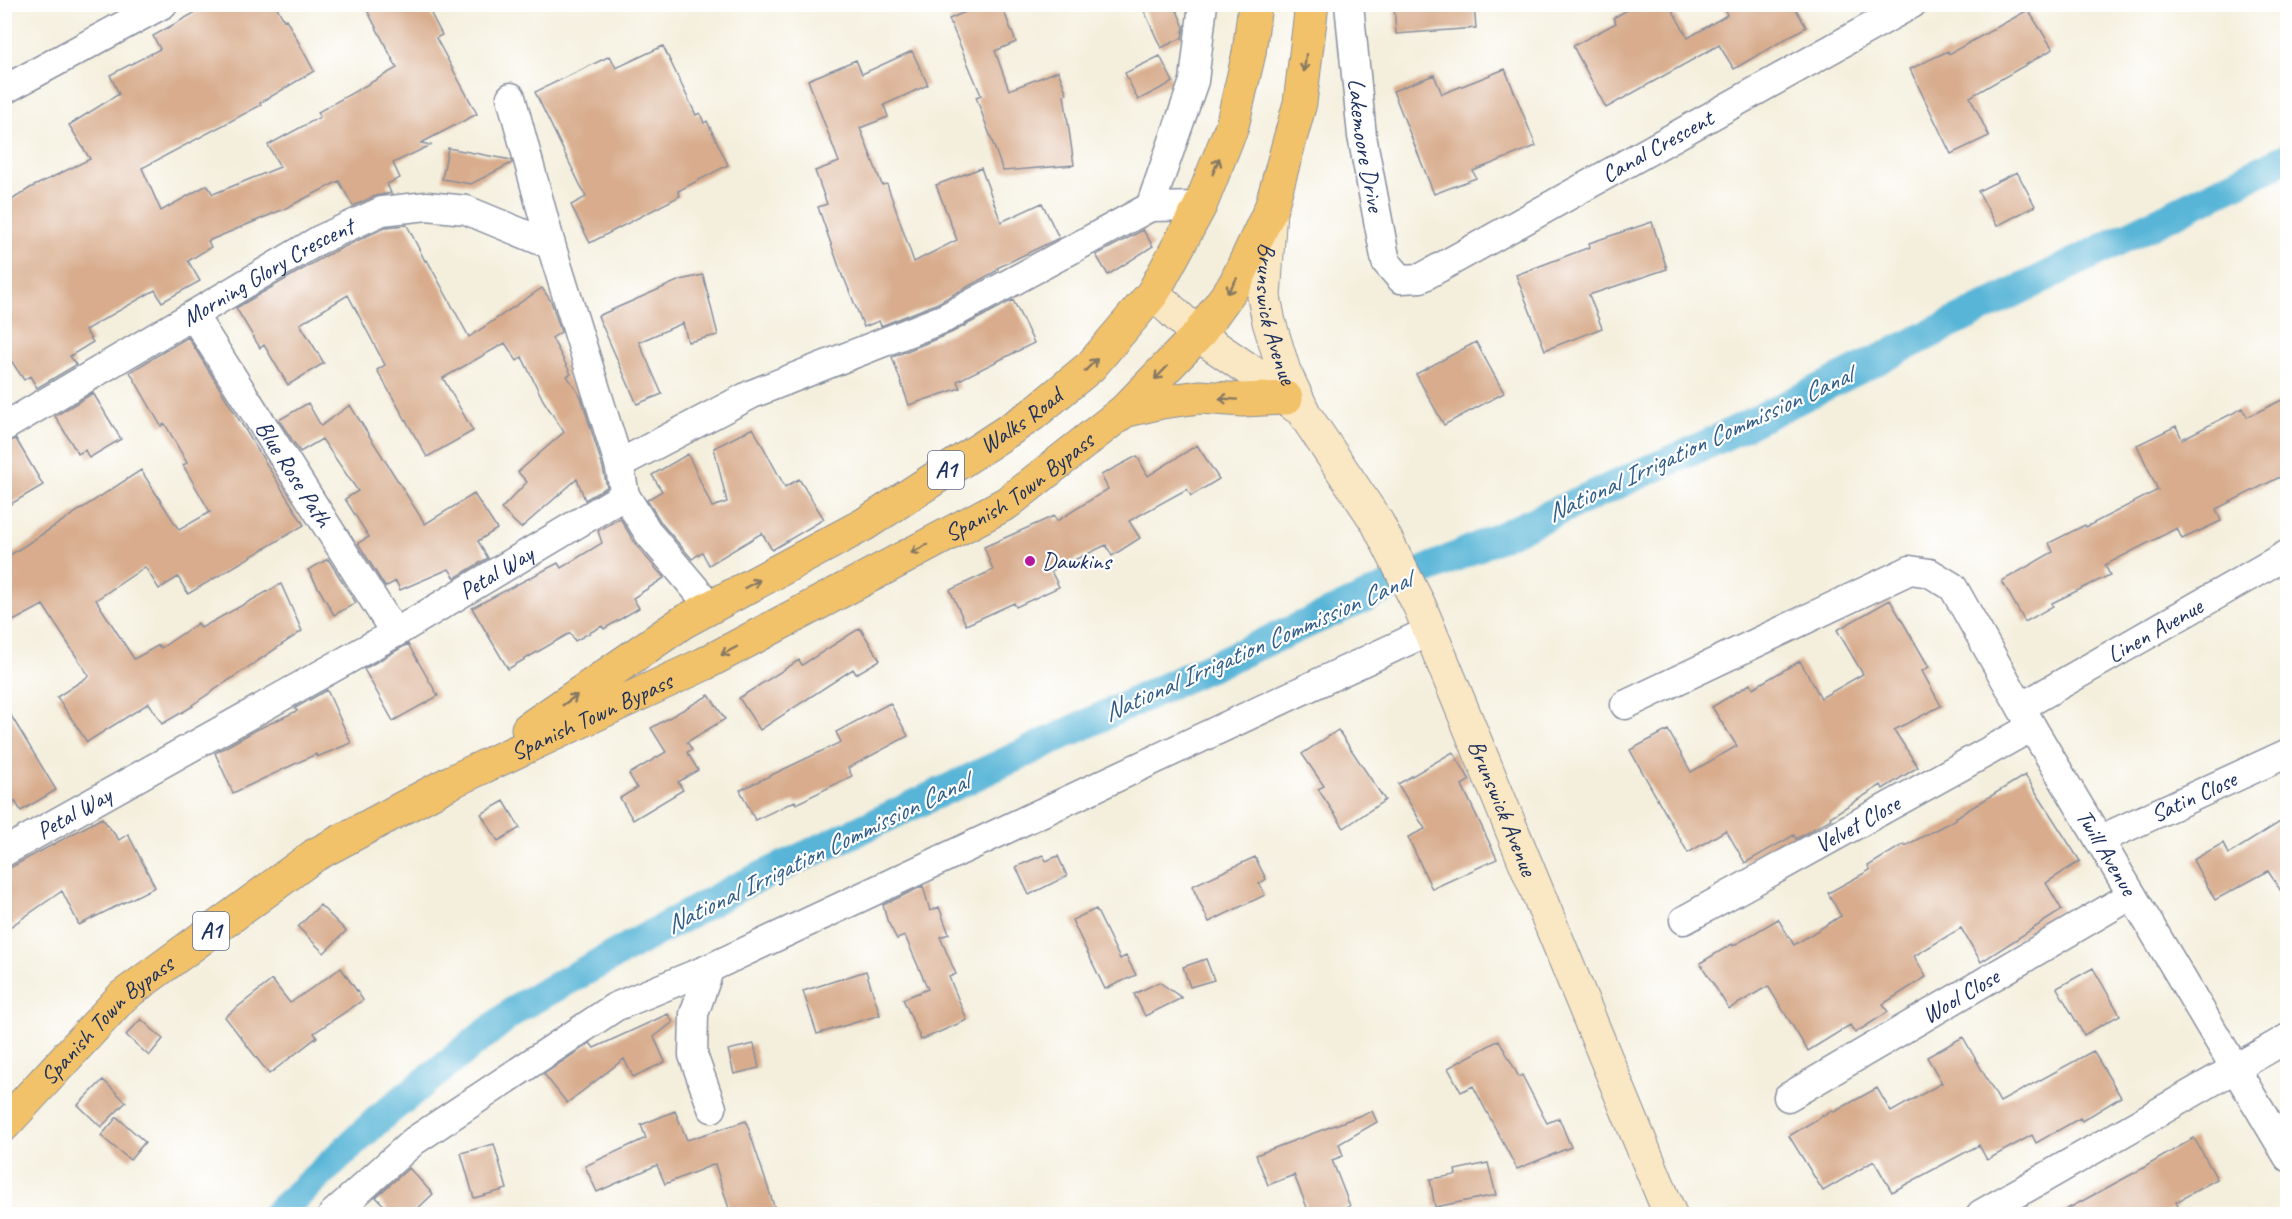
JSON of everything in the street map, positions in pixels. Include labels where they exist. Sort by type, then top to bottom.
[{"type":"main road","name":"Walks Road","points":[[453,781],[683,622],[865,524],[1032,415],[1091,366],[1153,293],[1200,206],[1232,126],[1249,52],[1255,4]]},
{"type":"main road","name":"A1","points":[[1198,335],[1235,284],[1271,208],[1300,103],[1312,4]]},
{"type":"main road","name":"Brunswick Avenue","points":[[1271,208],[1264,297],[1269,322],[1295,406],[1377,522],[1425,619],[1670,1215]]},
{"type":"main road","name":"Brunswick Avenue","points":[[1153,293],[1198,335],[1295,406]]},
{"type":"main road","name":"Spanish Town Bypass","points":[[4,1125],[123,996],[315,855],[453,781],[705,664],[1007,502],[1124,411],[1198,335]]},
{"type":"main road","points":[[1124,411],[1161,402],[1200,397],[1295,406]]},
{"type":"street","points":[[4,90],[163,4]]},
{"type":"street","points":[[1150,207],[1194,81],[1203,4]]},
{"type":"street","name":"Lakemoore Drive","points":[[1349,4],[1366,159],[1386,262],[1401,279]]},
{"type":"street","name":"Canal Crescent","points":[[1401,279],[1421,279],[1912,4]]},
{"type":"street","points":[[511,97],[551,245],[619,464],[625,495],[650,534],[710,606]]},
{"type":"street","name":"Morning Glory Crescent","points":[[4,427],[319,240],[382,211],[427,206],[466,210],[551,245]]},
{"type":"street","points":[[619,464],[752,394],[945,318],[1150,207],[1200,206]]},
{"type":"street","name":"Blue Rose Path","points":[[193,315],[395,633]]},
{"type":"street","name":"Petal Way","points":[[4,852],[395,633],[625,495]]},
{"type":"street","name":"Linen Avenue","points":[[2026,717],[2288,554]]},
{"type":"street","name":"Twill Avenue","points":[[1625,705],[1910,570],[1930,573],[1953,587],[2026,717],[2288,1157]]},
{"type":"street","points":[[333,1215],[414,1141],[615,1007],[710,968],[1425,619]]},
{"type":"street","name":"Velvet Close","points":[[1684,920],[2026,717]]},
{"type":"street","name":"Satin Close","points":[[2099,840],[2288,753]]},
{"type":"street","name":"Wool Close","points":[[1788,1097],[2132,895]]},
{"type":"street","points":[[710,968],[694,1014],[693,1055],[712,1108]]},
{"type":"street","points":[[1981,1215],[2288,1038]]},
{"type":"building","points":[[210,4],[275,4],[284,20],[286,19],[314,71],[260,103],[261,105],[142,168],[161,211],[207,185],[213,194],[280,167],[268,145],[320,117],[318,112],[397,68],[364,4],[426,4],[442,35],[436,38],[477,114],[421,143],[431,145],[393,163],[400,178],[387,184],[391,193],[375,196],[353,206],[339,181],[284,209],[208,241],[211,247],[188,261],[200,281],[162,302],[155,290],[85,330],[93,342],[70,356],[76,365],[37,388],[30,376],[24,380],[4,350],[4,205],[30,188],[90,159],[69,125],[119,94],[110,75],[160,49],[153,36]]},
{"type":"building","points":[[984,4],[1001,4],[1016,42],[995,51],[1009,90],[1058,71],[1067,94],[1064,95],[1074,165],[1003,171],[976,97],[981,95],[949,19]]},
{"type":"building","points":[[1141,4],[1174,4],[1184,27],[1182,38],[1161,48]]},
{"type":"building","points":[[1394,4],[1474,4],[1476,28],[1396,34]]},
{"type":"building","points":[[1638,4],[1669,4],[1688,38],[1727,15],[1722,4],[1793,4],[1806,27],[1734,69],[1719,45],[1606,108],[1573,46],[1616,23],[1613,18]]},
{"type":"building","points":[[2028,10],[2053,49],[1970,97],[1989,136],[1951,154],[1910,69],[1948,51],[1949,54]]},
{"type":"building","points":[[663,46],[696,115],[700,113],[704,123],[707,121],[728,165],[678,191],[680,196],[590,243],[571,205],[586,197],[535,92],[610,56],[616,68]]},
{"type":"building","points":[[912,51],[928,85],[884,105],[888,117],[860,128],[882,185],[887,184],[914,262],[957,240],[936,185],[981,168],[1001,222],[1042,203],[1059,238],[997,268],[998,270],[938,303],[881,326],[879,321],[864,327],[843,278],[818,207],[827,204],[815,171],[839,162],[808,80],[856,60],[862,74]]},
{"type":"building","points":[[1160,56],[1173,82],[1138,100],[1125,73]]},
{"type":"building","points":[[1505,69],[1536,146],[1473,171],[1476,178],[1434,194],[1393,91],[1434,75],[1442,94]]},
{"type":"building","points":[[448,148],[511,160],[512,163],[471,184],[442,179]]},
{"type":"building","points":[[2017,172],[2035,206],[1997,226],[1978,191]]},
{"type":"building","points":[[1652,222],[1667,269],[1589,295],[1602,328],[1545,350],[1516,275],[1590,247],[1589,243]]},
{"type":"building","points":[[407,225],[469,337],[542,288],[551,301],[561,332],[552,338],[571,374],[567,376],[581,397],[607,487],[585,500],[577,479],[521,528],[501,509],[527,482],[518,472],[564,432],[543,400],[522,357],[517,361],[505,343],[443,378],[473,431],[427,457],[377,370],[385,365],[348,295],[300,324],[324,363],[288,385],[264,345],[260,348],[236,308],[327,255],[386,227]]},
{"type":"building","points":[[1143,230],[1153,246],[1108,275],[1096,255]]},
{"type":"building","points":[[703,275],[718,335],[688,342],[683,323],[639,342],[662,394],[637,404],[598,316],[680,280]]},
{"type":"building","points":[[1013,300],[1034,343],[957,381],[960,388],[909,405],[892,357],[951,333]]},
{"type":"building","points":[[188,337],[304,525],[188,594],[178,577],[159,589],[145,567],[96,600],[134,659],[159,645],[161,648],[198,623],[201,628],[281,584],[302,631],[193,706],[162,724],[149,703],[87,742],[57,697],[89,676],[43,605],[4,626],[4,559],[141,470],[179,530],[210,512],[183,465],[187,463],[165,424],[161,426],[130,372]]},
{"type":"building","points":[[1476,342],[1504,393],[1444,425],[1416,374]]},
{"type":"building","points":[[93,393],[121,439],[89,458],[85,450],[78,454],[55,416]]},
{"type":"building","points":[[2288,397],[2288,473],[2216,509],[2221,521],[2182,539],[2177,528],[2105,565],[2110,575],[2052,603],[2053,606],[2025,622],[2002,581],[2053,552],[2049,543],[2158,490],[2137,445],[2176,426],[2182,439],[2243,408],[2247,417]]},
{"type":"building","points":[[308,403],[321,426],[350,405],[425,524],[474,494],[497,529],[478,541],[488,558],[455,578],[449,569],[400,590],[396,581],[385,587],[358,543],[369,537],[345,499],[358,491],[322,439],[300,452],[279,420]]},
{"type":"building","points":[[753,428],[785,487],[799,479],[824,519],[772,550],[762,533],[709,565],[702,552],[692,559],[662,524],[647,500],[662,491],[652,475],[688,454],[712,507],[727,502],[714,448]]},
{"type":"building","points":[[16,439],[43,485],[11,504],[4,492],[4,443]]},
{"type":"building","points":[[1197,445],[1219,479],[1191,496],[1187,489],[1129,521],[1140,538],[1112,556],[1106,545],[1051,571],[1059,587],[1016,607],[1014,603],[966,625],[950,590],[993,570],[984,547],[1054,516],[1057,521],[1108,489],[1101,475],[1137,456],[1148,476]]},
{"type":"building","points":[[620,518],[636,545],[664,578],[633,598],[639,608],[604,629],[602,626],[575,641],[570,633],[508,669],[472,608],[558,563],[561,568],[602,543],[598,531]]},
{"type":"building","points":[[328,559],[356,603],[334,615],[308,570]]},
{"type":"building","points":[[1890,600],[1929,667],[1922,671],[1941,706],[1894,730],[1918,767],[1883,789],[1881,785],[1830,817],[1831,819],[1796,839],[1794,835],[1745,863],[1726,830],[1688,853],[1630,750],[1668,730],[1691,772],[1737,746],[1712,707],[1750,684],[1753,688],[1800,661],[1821,698],[1863,674],[1837,630]]},
{"type":"building","points":[[860,628],[880,660],[856,674],[853,669],[760,730],[739,698],[799,660],[802,665]]},
{"type":"building","points":[[408,644],[438,696],[393,721],[364,669]]},
{"type":"building","points":[[327,690],[351,743],[317,757],[316,754],[233,793],[215,753],[297,711],[295,708]]},
{"type":"building","points":[[709,695],[725,719],[687,742],[692,750],[687,752],[698,770],[678,782],[683,790],[633,820],[620,798],[637,788],[629,774],[666,752],[651,728]]},
{"type":"building","points":[[890,703],[908,736],[848,768],[852,776],[796,804],[795,801],[755,820],[740,790],[841,742],[836,732]]},
{"type":"building","points":[[4,704],[56,790],[21,811],[15,801],[4,808]]},
{"type":"building","points":[[1338,730],[1385,800],[1344,828],[1318,789],[1324,786],[1302,754]]},
{"type":"building","points":[[1453,752],[1470,780],[1462,785],[1497,859],[1432,889],[1408,837],[1425,829],[1398,784]]},
{"type":"building","points":[[2025,775],[2080,861],[2046,883],[2062,910],[1981,962],[1961,928],[1914,956],[1926,977],[1883,1004],[1888,1012],[1855,1033],[1850,1025],[1808,1051],[1768,986],[1729,1009],[1700,963],[1778,919],[1794,945],[1841,916],[1828,893],[1870,870],[1868,866],[1904,844],[1905,846],[1956,819]]},
{"type":"building","points":[[504,801],[520,828],[498,841],[481,814]]},
{"type":"building","points":[[2288,817],[2288,902],[2268,871],[2215,900],[2193,860],[2223,843],[2229,854]]},
{"type":"building","points":[[102,818],[119,840],[128,834],[155,887],[79,925],[62,891],[4,931],[4,871]]},
{"type":"building","points":[[1043,855],[1046,861],[1058,856],[1067,876],[1029,895],[1016,867]]},
{"type":"building","points":[[1255,857],[1266,879],[1259,884],[1265,895],[1209,922],[1192,886]]},
{"type":"building","points":[[923,886],[930,911],[939,907],[949,934],[940,937],[956,974],[949,977],[967,1020],[921,1040],[903,999],[928,989],[905,936],[897,939],[887,920],[883,905]]},
{"type":"building","points":[[320,905],[346,931],[324,953],[298,927]]},
{"type":"building","points":[[1096,909],[1120,959],[1126,956],[1136,975],[1105,989],[1072,920]]},
{"type":"building","points":[[1206,959],[1214,980],[1190,987],[1183,967]]},
{"type":"building","points":[[341,968],[363,1000],[314,1033],[317,1037],[269,1074],[225,1017],[272,980],[290,1003]]},
{"type":"building","points":[[2093,968],[2120,1015],[2084,1035],[2057,988]]},
{"type":"building","points":[[866,971],[880,1015],[817,1034],[803,991]]},
{"type":"building","points":[[1159,982],[1182,998],[1145,1016],[1134,994]]},
{"type":"building","points":[[668,1014],[673,1022],[654,1037],[665,1062],[633,1077],[624,1059],[567,1103],[544,1074],[590,1043],[594,1048]]},
{"type":"building","points":[[141,1019],[163,1039],[149,1056],[126,1035]]},
{"type":"building","points":[[1963,1037],[2000,1102],[2093,1051],[2121,1097],[2082,1121],[2080,1118],[2036,1143],[2032,1135],[1987,1160],[1979,1145],[1892,1192],[1874,1161],[1823,1191],[1789,1136],[1832,1110],[1834,1112],[1877,1088],[1891,1112],[1942,1083],[1927,1057]]},
{"type":"building","points":[[1499,1040],[1519,1077],[1522,1075],[1547,1123],[1559,1118],[1571,1147],[1517,1169],[1473,1086],[1461,1092],[1448,1068]]},
{"type":"building","points":[[754,1044],[759,1068],[734,1074],[728,1050]]},
{"type":"building","points":[[103,1080],[126,1102],[101,1127],[78,1105]]},
{"type":"building","points":[[675,1111],[687,1140],[746,1121],[777,1215],[731,1215],[715,1164],[665,1184],[657,1165],[597,1192],[585,1166],[646,1138],[641,1125]]},
{"type":"building","points":[[1372,1111],[1377,1122],[1339,1144],[1343,1156],[1332,1160],[1350,1206],[1328,1215],[1310,1215],[1294,1175],[1268,1185],[1256,1155]]},
{"type":"building","points":[[117,1117],[145,1142],[130,1160],[101,1136]]},
{"type":"building","points":[[2194,1138],[2217,1179],[2176,1202],[2178,1206],[2163,1215],[2056,1215],[2138,1171]]},
{"type":"building","points":[[494,1144],[507,1189],[474,1198],[461,1153]]},
{"type":"building","points":[[1488,1163],[1496,1195],[1435,1207],[1430,1179],[1456,1175],[1455,1170]]},
{"type":"building","points":[[409,1168],[433,1194],[411,1215],[393,1215],[376,1197]]},
{"type":"waterway","name":"National Irrigation Commission Canal","points":[[277,1214],[382,1116],[519,1007],[736,888],[1174,683],[1716,440],[2288,157]]},
{"type":"place","name":"Dawkins","points":[[1030,561]]}]
